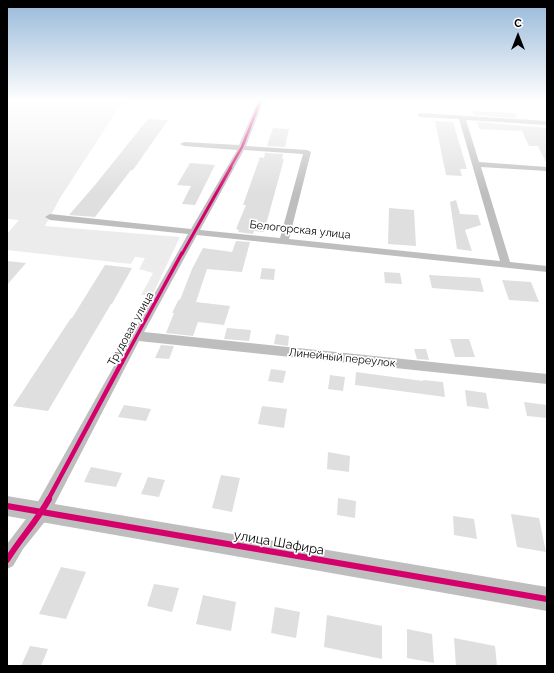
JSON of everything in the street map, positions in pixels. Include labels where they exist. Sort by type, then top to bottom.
[{"type":"street","name":"Трудовая улица","points":[[7,560],[17,543],[41,513],[136,336],[242,147],[248,131]]},
{"type":"street","points":[[466,131],[506,265]]},
{"type":"street","points":[[184,144],[307,152],[284,241]]},
{"type":"street","points":[[476,164],[547,169]]},
{"type":"street","name":"Белогорская улица","points":[[50,217],[547,269]]},
{"type":"street","name":"Линейный переулок","points":[[136,336],[547,378]]},
{"type":"street","name":"улица Шафира","points":[[7,506],[547,599]]},
{"type":"shaded area","points":[[7,131],[103,131],[60,198],[45,226],[180,237],[152,296],[141,295],[153,273],[139,269],[145,258],[135,257],[131,264],[7,250],[7,234],[19,220],[7,219]]},
{"type":"building","points":[[138,131],[160,131],[133,170],[131,170],[95,217],[69,215]]},
{"type":"building","points":[[272,131],[288,131],[285,147],[267,146]]},
{"type":"building","points":[[437,131],[456,131],[467,169],[460,169],[462,176],[446,175]]},
{"type":"building","points":[[522,131],[547,131],[547,164],[538,146],[529,146]]},
{"type":"building","points":[[265,153],[283,154],[282,159],[284,159],[264,232],[254,231],[253,234],[238,232],[239,230],[236,229],[246,205],[243,205],[260,157],[264,158]]},
{"type":"building","points":[[190,163],[215,165],[195,205],[182,204],[191,186],[177,185]]},
{"type":"building","points":[[456,200],[460,214],[478,215],[481,225],[465,230],[472,251],[457,249],[450,202]]},
{"type":"building","points":[[389,208],[414,210],[416,246],[388,244]]},
{"type":"building","points":[[236,241],[250,242],[242,272],[207,269],[196,302],[230,306],[224,325],[198,322],[193,336],[166,333],[174,313],[172,313],[179,299],[180,300],[192,269],[203,248],[232,252]]},
{"type":"building","points":[[7,261],[26,263],[7,285]]},
{"type":"building","points":[[105,265],[132,268],[48,411],[13,406],[72,318]]},
{"type":"building","points":[[262,268],[275,269],[274,280],[260,279]]},
{"type":"building","points":[[384,272],[400,273],[402,284],[385,283]]},
{"type":"building","points":[[429,275],[480,278],[484,292],[432,288]]},
{"type":"building","points":[[502,280],[531,282],[539,302],[509,300]]},
{"type":"building","points":[[227,328],[251,330],[249,341],[224,339]]},
{"type":"building","points":[[276,334],[289,336],[288,346],[274,344]]},
{"type":"building","points":[[450,339],[469,339],[475,357],[455,357]]},
{"type":"building","points":[[161,345],[174,346],[169,359],[155,358]]},
{"type":"building","points":[[414,349],[426,349],[429,360],[417,359]]},
{"type":"building","points":[[271,369],[286,371],[283,383],[268,381]]},
{"type":"building","points":[[356,372],[423,381],[443,382],[445,397],[355,385]]},
{"type":"building","points":[[330,375],[345,377],[343,391],[328,389]]},
{"type":"building","points":[[465,390],[486,393],[489,409],[467,406]]},
{"type":"building","points":[[524,402],[547,405],[547,418],[527,416]]},
{"type":"building","points":[[124,405],[151,409],[146,421],[118,417]]},
{"type":"building","points":[[262,406],[287,409],[284,428],[258,424]]},
{"type":"building","points":[[328,452],[350,456],[349,472],[327,469]]},
{"type":"building","points":[[91,467],[122,473],[116,487],[84,482]]},
{"type":"building","points":[[221,475],[240,478],[232,512],[212,508]]},
{"type":"building","points":[[148,477],[165,480],[159,497],[141,494]]},
{"type":"building","points":[[338,498],[356,501],[355,518],[337,515]]},
{"type":"building","points":[[511,514],[539,518],[546,552],[517,547]]},
{"type":"building","points":[[453,516],[474,519],[477,539],[454,535]]},
{"type":"building","points":[[61,567],[86,572],[66,619],[39,614]]},
{"type":"building","points":[[154,584],[179,588],[172,612],[147,606]]},
{"type":"building","points":[[203,595],[236,602],[231,631],[196,624]]},
{"type":"building","points":[[275,607],[300,612],[296,638],[271,633]]},
{"type":"building","points":[[327,615],[382,626],[382,659],[324,647]]},
{"type":"building","points":[[407,629],[432,634],[434,663],[407,658]]},
{"type":"building","points":[[454,638],[495,646],[497,666],[456,666]]},
{"type":"building","points":[[30,646],[48,649],[41,666],[21,666]]},
{"type":"cycle path","points":[[7,560],[17,543],[41,513],[136,336],[242,147],[248,131]]},
{"type":"cycle path","points":[[7,506],[547,599]]}]
